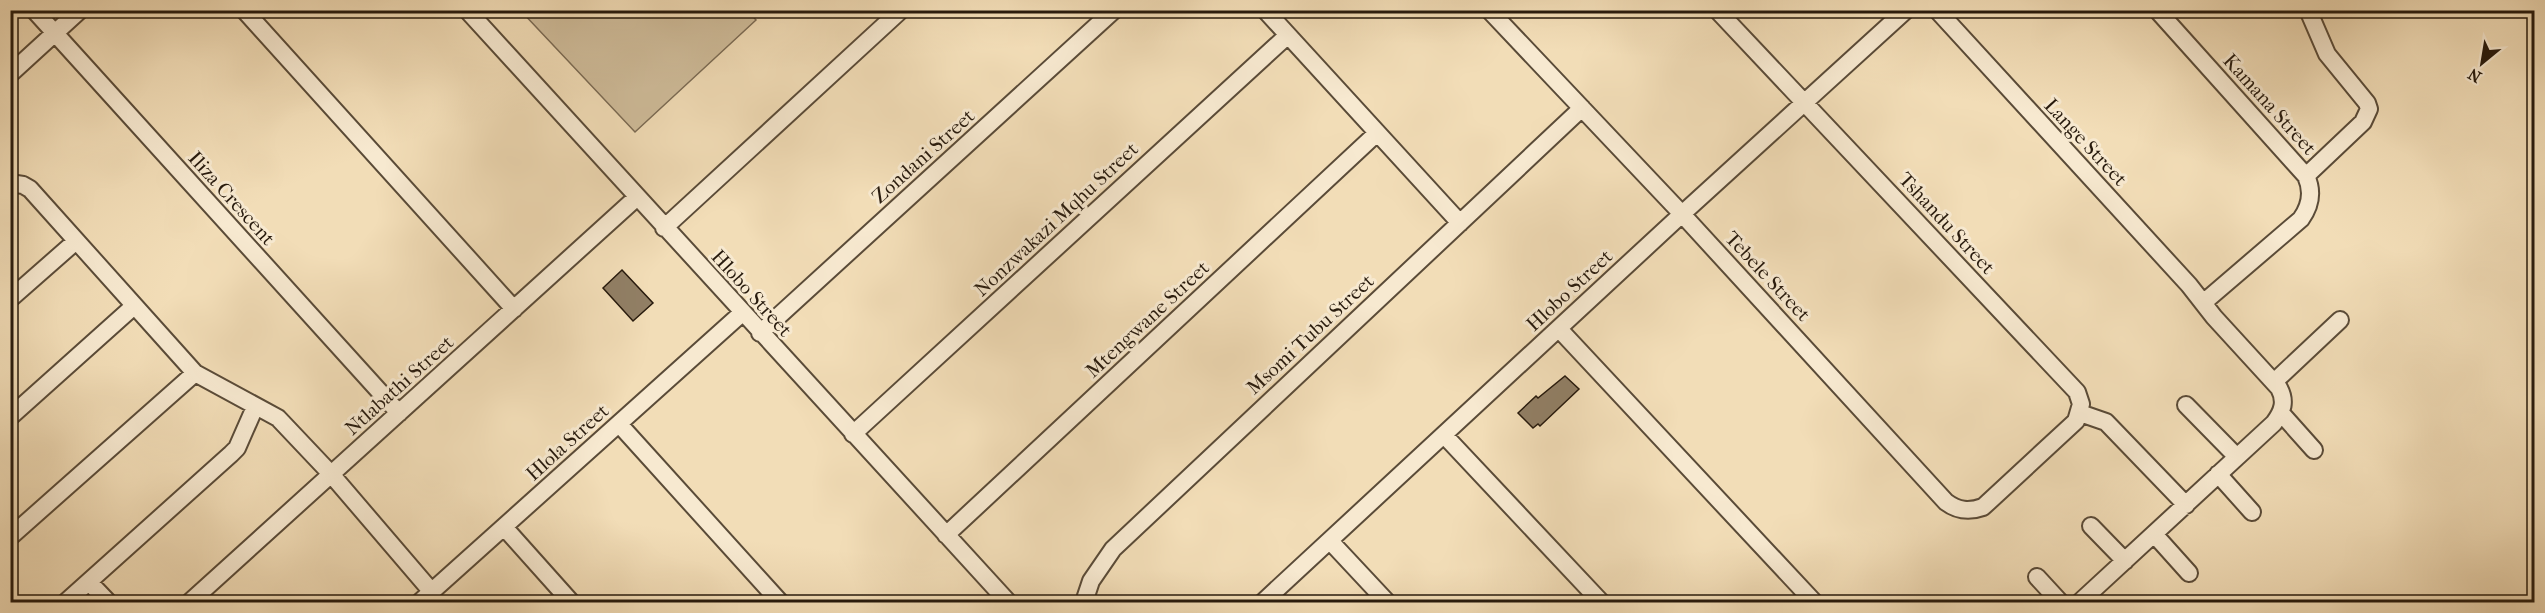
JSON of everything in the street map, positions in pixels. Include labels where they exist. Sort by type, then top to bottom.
[{"type":"street","name":"Iliza Crescent","points":[[34,10],[399,413]]},
{"type":"street","points":[[10,74],[80,10]]},
{"type":"street","points":[[244,10],[514,309]]},
{"type":"street","name":"Hlobo Street","points":[[467,10],[636,198],[1008,603]]},
{"type":"street","points":[[664,228],[901,10]]},
{"type":"street","name":"Zondani Street","points":[[760,333],[1114,10]]},
{"type":"street","points":[[1265,10],[1460,223]]},
{"type":"street","name":"Tebele Street","points":[[1490,10],[1953,507],[1969,511],[1983,507],[2076,421],[2080,413]]},
{"type":"street","name":"Tshandu Street","points":[[1717,10],[2077,392],[2081,404],[2080,413]]},
{"type":"street","name":"Hlobo Street","points":[[1263,603],[1682,214],[1906,10]]},
{"type":"street","name":"Lange Street","points":[[1937,10],[2274,382]]},
{"type":"street","name":"Kamana Street","points":[[2157,10],[2306,176],[2311,196],[2301,219],[2203,303]]},
{"type":"street","points":[[2306,176],[2363,122],[2369,110],[2367,103],[2327,54],[2308,10]]},
{"type":"street","name":"Nonzwakazi Mqhu Street","points":[[853,434],[1288,35]]},
{"type":"street","name":"Msomi Tubu Street","points":[[1084,603],[1091,581],[1113,549],[1582,108]]},
{"type":"street","name":"Mtengwane Street","points":[[946,535],[1377,133]]},
{"type":"street","points":[[10,183],[23,185],[30,189],[195,373],[278,418],[331,474],[426,597]]},
{"type":"street","name":"Ntlabathi Street","points":[[190,603],[636,198]]},
{"type":"street","points":[[10,299],[76,241]]},
{"type":"street","points":[[10,417],[134,306]]},
{"type":"street","name":"Hlola Street","points":[[426,597],[742,313]]},
{"type":"street","points":[[2089,600],[2125,561],[2274,423],[2281,413],[2283,396],[2274,382],[2340,320]]},
{"type":"street","points":[[1558,329],[1814,603]]},
{"type":"street","points":[[10,537],[195,373]]},
{"type":"street","points":[[2186,405],[2237,457]]},
{"type":"street","points":[[66,603],[231,454],[241,439],[255,407]]},
{"type":"street","points":[[2080,413],[2106,422],[2186,505]]},
{"type":"street","points":[[2281,413],[2314,450]]},
{"type":"street","points":[[619,424],[780,603]]},
{"type":"street","points":[[1444,435],[1601,603]]},
{"type":"street","points":[[2218,474],[2252,512]]},
{"type":"street","points":[[2091,526],[2125,561]]},
{"type":"street","points":[[504,527],[571,603]]},
{"type":"street","points":[[2154,534],[2189,573]]},
{"type":"street","points":[[1330,541],[1387,603]]},
{"type":"street","points":[[2037,577],[2060,603]]},
{"type":"street","points":[[89,582],[108,603]]},
{"type":"shaded area","points":[[747,10],[756,20],[635,132],[521,11]]},
{"type":"building","points":[[622,270],[653,303],[633,321],[603,288]]},
{"type":"building","points":[[1565,376],[1579,389],[1540,426],[1538,424],[1533,428],[1518,413],[1536,396],[1538,398]]}]
